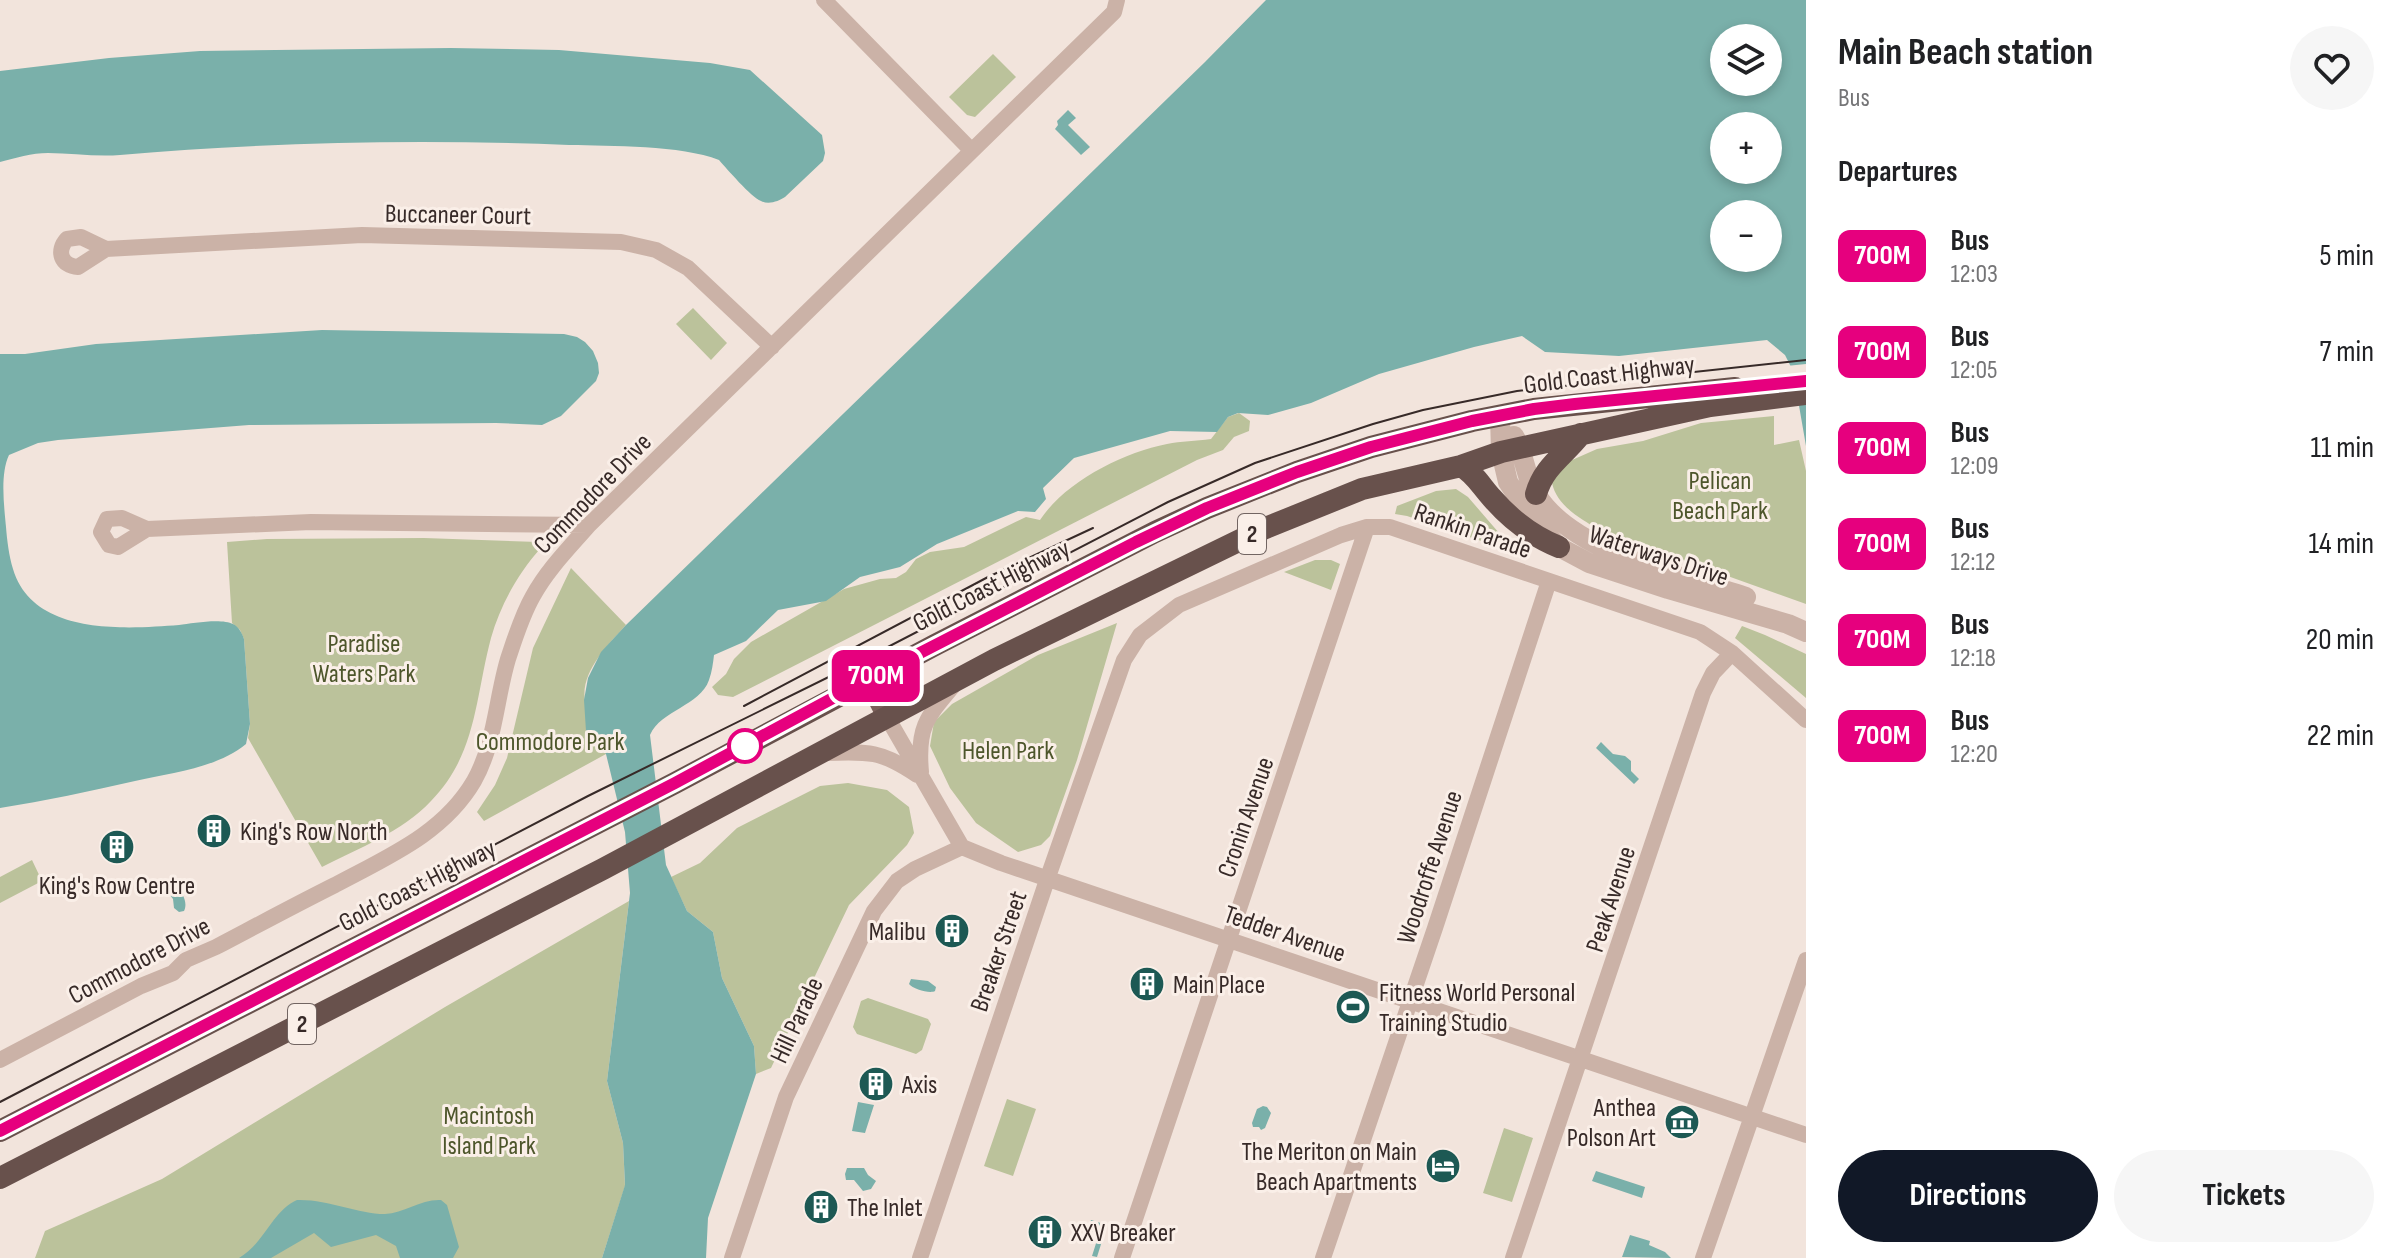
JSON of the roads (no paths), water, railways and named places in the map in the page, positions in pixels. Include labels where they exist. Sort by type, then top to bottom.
[{"type":"highway","name":"Gold Coast Highway","points":[[0,1178],[603,869],[959,679],[1263,529],[1362,489],[1461,466],[1511,450],[1710,406],[1806,381]]},
{"type":"highway","name":"Gold Coast Highway","points":[[0,1131],[675,783],[868,680],[1207,508],[1371,447],[1534,409],[1769,392],[1806,394]]},
{"type":"highway","points":[[1536,494],[1541,476],[1566,454],[1581,434]]},
{"type":"highway","points":[[1461,466],[1473,473],[1490,497],[1519,524],[1537,538],[1559,547]]},
{"type":"main road","points":[[868,680],[887,717]]},
{"type":"street","points":[[824,0],[971,150]]},
{"type":"street","name":"Commodore Drive","points":[[0,1060],[141,986],[173,973],[186,960],[410,845],[446,817],[475,779],[493,730],[508,660],[533,596],[552,567],[589,525],[1114,12],[1117,0]]},
{"type":"street","name":"Buccaneer Court","points":[[106,249],[362,235],[621,242],[656,250],[688,268],[772,347]]},
{"type":"street","points":[[1501,416],[1511,450]]},
{"type":"street","name":"Waterways Drive","points":[[1511,450],[1549,511],[1575,533],[1605,549],[1806,619]]},
{"type":"street","name":"Waterways Drive","points":[[1511,450],[1508,482],[1536,524],[1559,547],[1602,567],[1806,632]]},
{"type":"street","points":[[147,529],[311,522],[589,525]]},
{"type":"street","name":"Rankin Parade","points":[[1124,660],[1140,635],[1179,605],[1341,535],[1367,527],[1390,527],[1700,632],[1732,653],[1806,720]]},
{"type":"street","name":"Cronin Avenue","points":[[1122,1258],[1367,527]]},
{"type":"street","name":"Woodroffe Avenue","points":[[1323,1258],[1549,581]]},
{"type":"street","name":"Peak Avenue","points":[[1513,1258],[1708,682],[1732,653]]},
{"type":"street","name":"Breaker Street","points":[[920,1258],[1124,660]]},
{"type":"street","points":[[922,778],[919,747],[923,729],[933,709],[959,679]]},
{"type":"street","points":[[887,717],[962,847]]},
{"type":"street","points":[[819,753],[856,751],[880,754],[896,760],[922,778]]},
{"type":"street","name":"Tedder Avenue","points":[[962,847],[1001,863],[1806,1135]]},
{"type":"street","name":"Hill Parade","points":[[732,1258],[786,1097],[874,911],[897,881],[962,847]]},
{"type":"street","points":[[1703,1258],[1806,960]]},
{"type":"water","points":[[1266,0],[1806,0],[1806,446],[1793,371],[1785,355],[1767,340],[1619,356],[1545,352],[1522,336],[1379,374],[1311,403],[1268,415],[1238,413],[1228,417],[1217,432],[1170,431],[1074,458],[1043,488],[1046,499],[1035,512],[1018,511],[937,544],[900,567],[860,577],[826,601],[778,610],[746,641],[714,655],[704,689],[663,720],[650,735],[666,865],[687,911],[713,932],[722,978],[754,1046],[756,1074],[708,1218],[706,1258],[602,1258],[625,1185],[623,1143],[607,1081],[630,893],[625,832],[606,754],[586,731],[584,700],[588,678],[601,652]]},
{"type":"water","points":[[559,50],[710,63],[750,70],[822,135],[823,161],[785,197],[767,203],[751,194],[719,160],[685,151],[646,147],[457,142],[344,143],[111,155],[42,153],[0,162],[0,71],[200,51]]},
{"type":"water","points":[[1068,110],[1076,118],[1068,125],[1090,147],[1081,155],[1055,129],[1057,121]]},
{"type":"water","points":[[322,330],[564,334],[585,342],[593,351],[599,373],[596,381],[561,416],[542,425],[249,425],[58,440],[38,443],[9,455],[4,480],[7,537],[13,569],[24,591],[40,607],[83,624],[133,627],[215,621],[233,624],[244,639],[250,724],[246,744],[208,764],[0,808],[0,354],[25,354],[96,344]]},
{"type":"water","points":[[1601,742],[1613,754],[1625,756],[1631,761],[1631,771],[1639,779],[1634,784],[1596,748]]},
{"type":"water","points":[[171,887],[177,888],[183,895],[184,911],[174,908],[173,899],[167,891]]},
{"type":"water","points":[[911,979],[928,981],[936,987],[935,991],[914,988],[909,984]]},
{"type":"water","points":[[858,1102],[874,1105],[865,1133],[852,1131]]},
{"type":"water","points":[[1263,1106],[1271,1113],[1265,1128],[1261,1130],[1253,1127],[1252,1123],[1257,1109]]},
{"type":"water","points":[[847,1168],[864,1168],[876,1181],[871,1189],[863,1191],[854,1180],[846,1180]]},
{"type":"water","points":[[1596,1171],[1645,1187],[1642,1198],[1592,1181]]},
{"type":"water","points":[[297,1200],[385,1214],[441,1200],[447,1205],[459,1247],[453,1258],[400,1258],[396,1246],[376,1235],[331,1247],[314,1233],[271,1258],[239,1258],[256,1244],[288,1205]]},
{"type":"water","points":[[1091,1220],[1107,1225],[1097,1257],[1092,1256],[1099,1234],[1088,1230]]},
{"type":"water","points":[[1630,1235],[1650,1241],[1649,1245],[1671,1258],[1622,1257]]},
{"type":"tram line","points":[[0,1102],[588,796],[853,665],[1168,502],[1255,463],[1423,410],[1517,391],[1806,360]]},
{"type":"tram line","points":[[744,706],[988,577],[1093,528]]},
{"type":"place","name":"King's Row North","points":[[214,831]]},
{"type":"place","name":"King's Row Centre","points":[[117,847]]},
{"type":"place","name":"Malibu","points":[[952,931]]},
{"type":"place","name":"Main Place","points":[[1147,984]]},
{"type":"place","name":"Fitness World Personal Training Studio","points":[[1353,1007]]},
{"type":"place","name":"Axis","points":[[876,1084]]},
{"type":"place","name":"Anthea Polson Art","points":[[1682,1122]]},
{"type":"place","name":"The Meriton on Main Beach Apartments","points":[[1443,1166]]},
{"type":"place","name":"The Inlet","points":[[821,1207]]},
{"type":"place","name":"XXV Breaker","points":[[1045,1232]]},
{"type":"park label","name":"Pelican Beach Park","points":[[1720,495]]},
{"type":"park label","name":"Paradise Waters Park","points":[[364,658]]},
{"type":"park label","name":"Commodore Park","points":[[550,741]]},
{"type":"park label","name":"Helen Park","points":[[1008,750]]},
{"type":"park label","name":"Macintosh Island Park","points":[[489,1130]]}]
